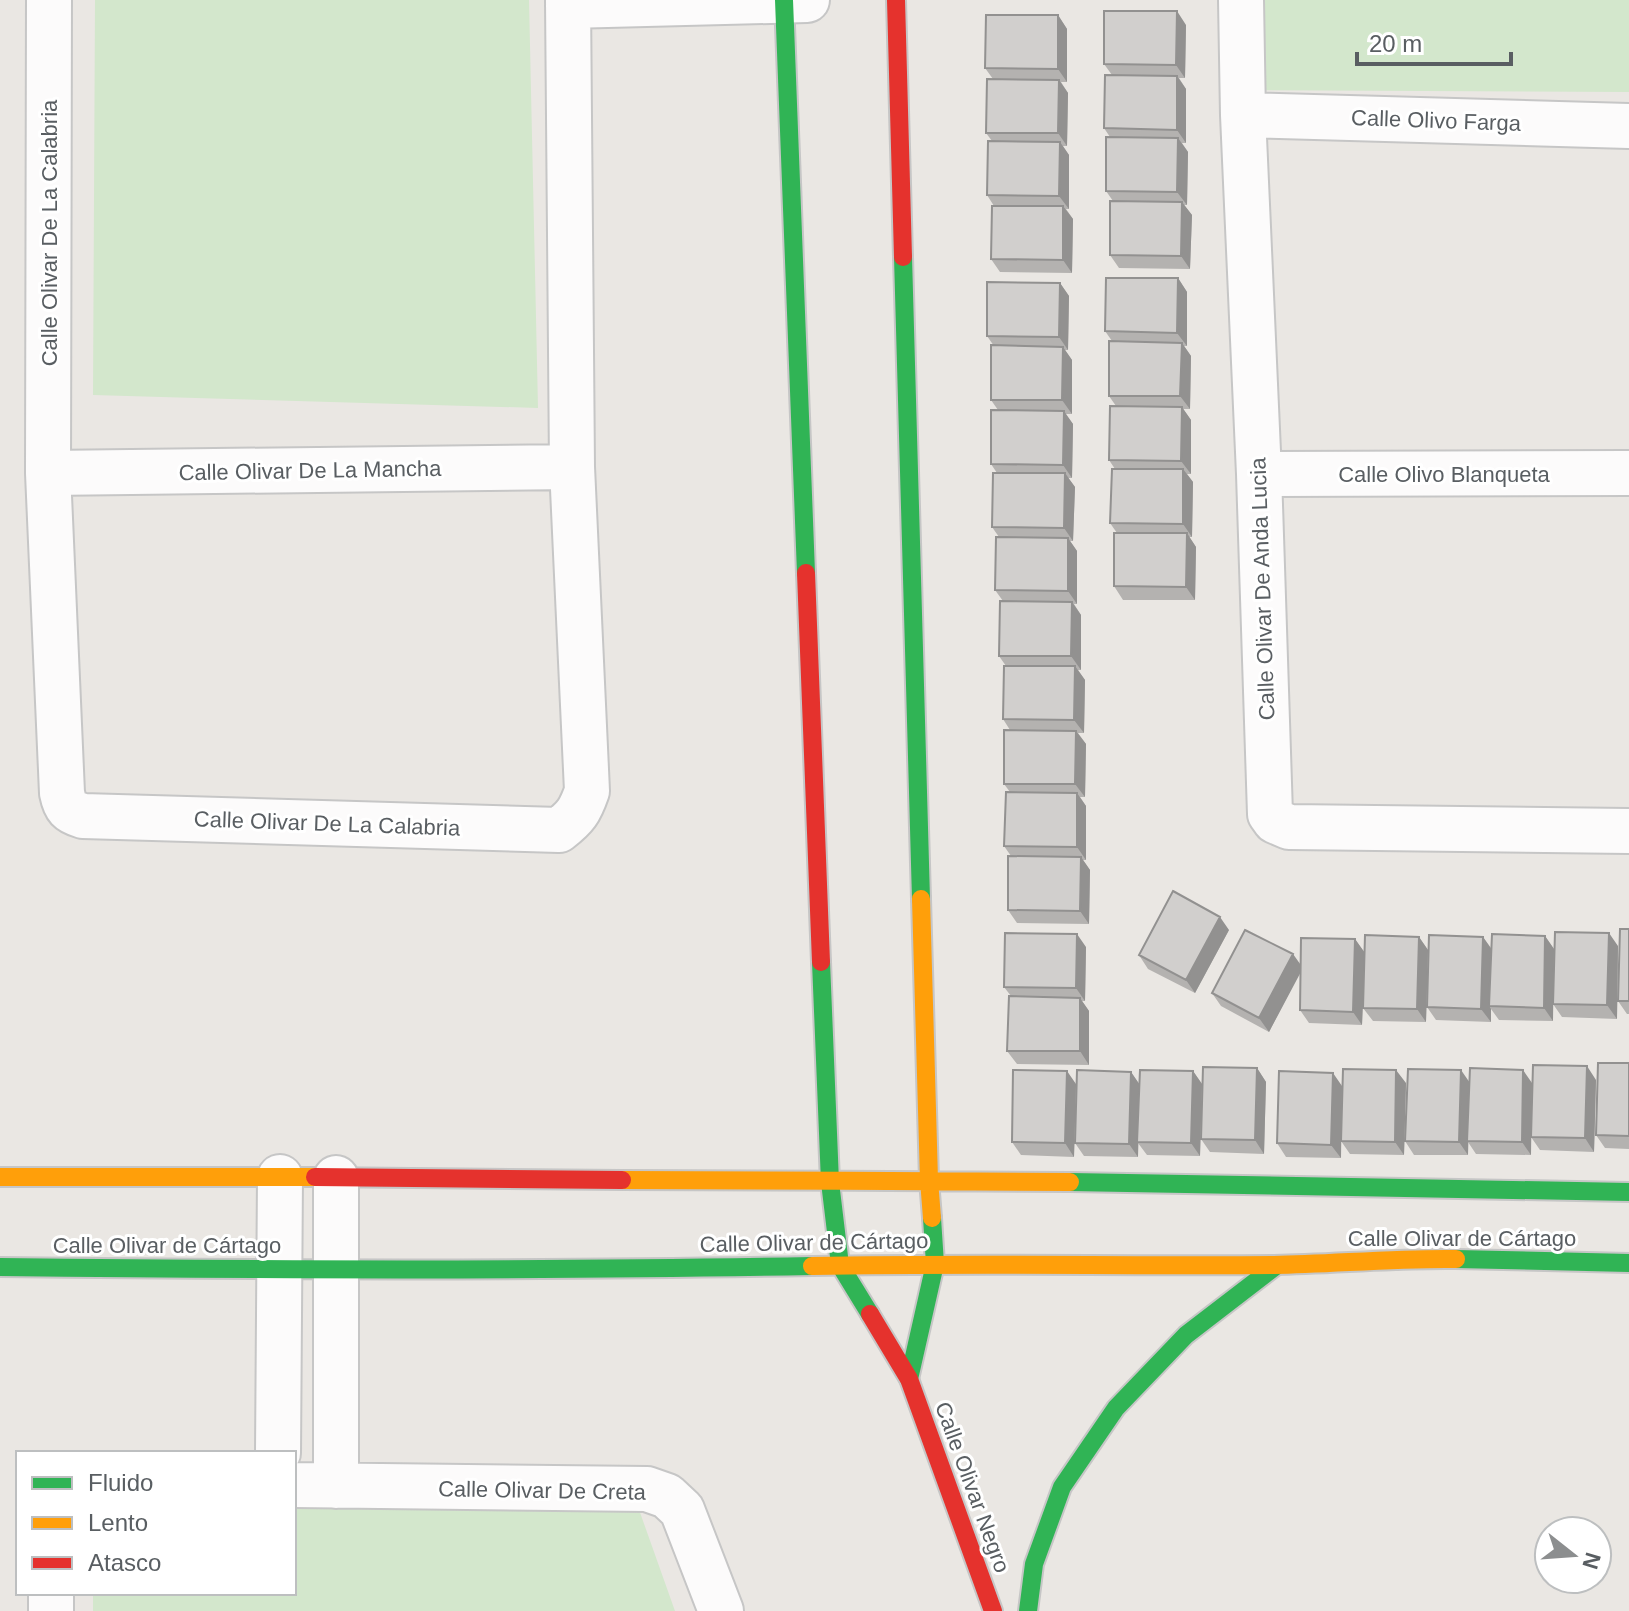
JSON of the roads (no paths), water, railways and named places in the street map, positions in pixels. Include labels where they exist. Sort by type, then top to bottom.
[{"type":"street","name":"Calle Olivar De La Calabria","points":[[49,0],[48,473],[64,805],[71,813],[83,816],[559,830],[575,818],[587,791],[572,467],[568,3]]},
{"type":"street","points":[[784,0],[830,1182],[840,1265]]},
{"type":"street","points":[[568,3],[807,0]]},
{"type":"street","points":[[896,0],[929,1180],[935,1264],[909,1379]]},
{"type":"street","name":"Calle Olivar De Anda Lucia","points":[[1241,0],[1270,814],[1275,821],[1289,827],[1629,831]]},
{"type":"street","name":"Calle Olivo Farga","points":[[1243,115],[1629,126]]},
{"type":"street","name":"Calle Olivar De La Mancha","points":[[48,473],[572,467]]},
{"type":"street","name":"Calle Olivo Blanqueta","points":[[1259,474],[1629,473]]},
{"type":"street","points":[[0,1177],[929,1180],[1629,1192]]},
{"type":"street","points":[[278,1451],[280,1177]]},
{"type":"street","name":"Calle Olivar De Creta","points":[[336,1178],[336,1270],[315,1486],[647,1489],[667,1496],[682,1510],[721,1611]]},
{"type":"street","name":"Calle Olivar de Cártago","points":[[0,1267],[587,1270],[935,1264],[1277,1265],[1412,1258],[1629,1263]]},
{"type":"street","name":"Calle Olivar Negro","points":[[840,1265],[909,1379],[993,1611]]},
{"type":"street","points":[[1028,1611],[1034,1564],[1062,1487],[1116,1408],[1186,1335],[1277,1265]]}]
